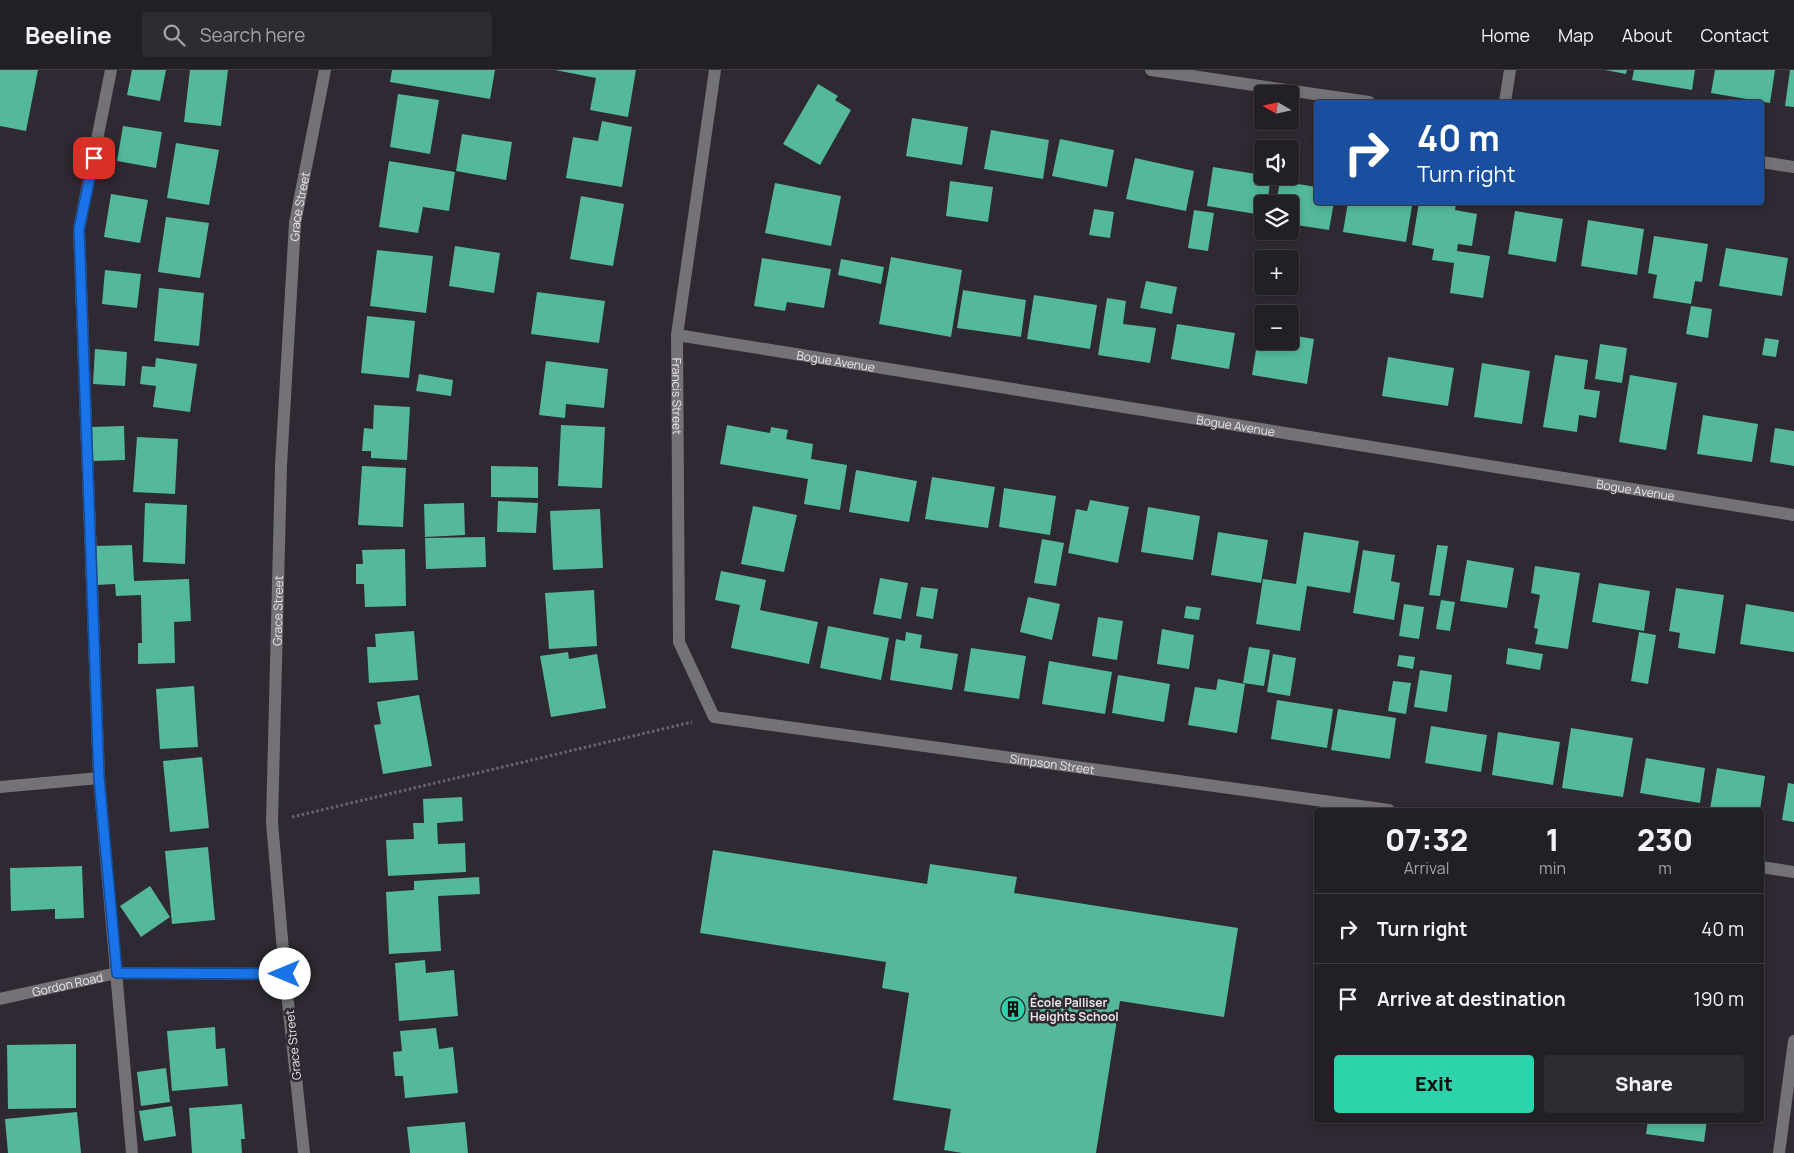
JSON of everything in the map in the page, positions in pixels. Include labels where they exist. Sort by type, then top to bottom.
[{"type":"street","points":[[111,70],[79,229],[99,778],[132,1153]]},
{"type":"street","name":"Grace Street","points":[[304,1153],[285,974],[272,822],[281,466],[294,223],[325,70]]},
{"type":"street","name":"Francis Street","points":[[714,717],[679,642],[677,335],[715,70]]},
{"type":"street","points":[[1151,70],[1355,100]]},
{"type":"street","points":[[1505,100],[1510,70]]},
{"type":"street","points":[[1764,162],[1794,167]]},
{"type":"street","name":"Bogue Avenue","points":[[677,335],[1794,515]]},
{"type":"street","name":"Simpson Street","points":[[714,717],[1376,808]]},
{"type":"street","points":[[0,787],[99,778]]},
{"type":"street","points":[[1764,867],[1794,872]]},
{"type":"street","name":"Gordon Road","points":[[0,998],[117,973],[285,974]]},
{"type":"street","points":[[1779,1153],[1794,1041]]},
{"type":"path","points":[[272,822],[714,717]]},
{"type":"building","points":[[0,70],[38,70],[26,131],[0,126]]},
{"type":"building","points":[[132,70],[166,70],[160,101],[127,95]]},
{"type":"building","points":[[190,70],[228,70],[221,126],[184,122]]},
{"type":"building","points":[[392,70],[495,70],[490,99],[390,82]]},
{"type":"building","points":[[555,70],[636,70],[628,117],[590,110],[596,78]]},
{"type":"building","points":[[1605,70],[1627,70],[1626,74]]},
{"type":"building","points":[[1634,70],[1695,70],[1692,90],[1632,80]]},
{"type":"building","points":[[1715,70],[1775,70],[1770,103],[1764,102],[1764,100],[1752,100],[1711,93]]},
{"type":"building","points":[[1790,70],[1794,70],[1794,107],[1785,106]]},
{"type":"building","points":[[818,84],[838,96],[835,100],[851,110],[820,165],[783,144]]},
{"type":"building","points":[[398,94],[439,100],[430,154],[390,147]]},
{"type":"building","points":[[912,118],[968,127],[962,165],[906,156]]},
{"type":"building","points":[[602,121],[632,127],[622,187],[566,178],[573,137],[598,141]]},
{"type":"building","points":[[123,126],[162,132],[156,168],[117,161]]},
{"type":"building","points":[[991,130],[1049,140],[1043,179],[984,169]]},
{"type":"building","points":[[462,134],[512,142],[506,180],[456,171]]},
{"type":"building","points":[[1060,139],[1114,150],[1107,187],[1052,176]]},
{"type":"building","points":[[176,143],[219,150],[209,205],[167,198]]},
{"type":"building","points":[[1135,158],[1194,171],[1186,211],[1126,199]]},
{"type":"building","points":[[389,161],[455,172],[449,211],[423,207],[418,233],[379,227]]},
{"type":"building","points":[[1213,167],[1254,174],[1254,185],[1270,185],[1268,195],[1254,195],[1254,214],[1207,206]]},
{"type":"building","points":[[950,181],[993,187],[988,222],[946,216]]},
{"type":"building","points":[[775,183],[841,196],[831,246],[765,233]]},
{"type":"building","points":[[1299,184],[1314,187],[1314,205],[1333,205],[1329,230],[1299,225],[1299,195],[1278,195],[1279,185]]},
{"type":"building","points":[[111,194],[148,200],[140,243],[104,237]]},
{"type":"building","points":[[581,196],[624,204],[613,266],[570,259]]},
{"type":"building","points":[[1348,205],[1412,206],[1406,242],[1343,232]]},
{"type":"building","points":[[1419,205],[1456,205],[1455,210],[1477,214],[1472,246],[1458,244],[1457,251],[1490,256],[1483,298],[1450,293],[1454,263],[1432,260],[1434,249],[1412,245]]},
{"type":"building","points":[[1094,209],[1114,212],[1110,238],[1089,235]]},
{"type":"building","points":[[1194,210],[1214,213],[1208,251],[1188,248]]},
{"type":"building","points":[[1515,211],[1563,219],[1556,262],[1508,254]]},
{"type":"building","points":[[166,217],[209,223],[200,278],[158,272]]},
{"type":"building","points":[[1588,220],[1644,229],[1637,275],[1581,266]]},
{"type":"building","points":[[1654,236],[1708,244],[1702,282],[1695,281],[1691,304],[1653,298],[1657,275],[1648,273]]},
{"type":"building","points":[[455,246],[500,253],[494,293],[449,286]]},
{"type":"building","points":[[1726,248],[1788,258],[1782,296],[1719,286]]},
{"type":"building","points":[[377,250],[433,256],[426,313],[370,306]]},
{"type":"building","points":[[891,257],[962,270],[951,337],[879,324]]},
{"type":"building","points":[[762,258],[831,269],[824,308],[787,302],[785,311],[754,306]]},
{"type":"building","points":[[841,259],[884,267],[881,284],[838,275]]},
{"type":"building","points":[[105,270],[141,274],[137,308],[102,304]]},
{"type":"building","points":[[1146,281],[1177,287],[1172,314],[1140,308]]},
{"type":"building","points":[[159,288],[204,293],[199,346],[154,341]]},
{"type":"building","points":[[963,290],[1026,300],[1021,337],[957,328]]},
{"type":"building","points":[[537,292],[605,301],[599,343],[531,334]]},
{"type":"building","points":[[1034,295],[1097,305],[1090,349],[1027,339]]},
{"type":"building","points":[[1107,298],[1126,301],[1123,324],[1156,328],[1150,363],[1098,355]]},
{"type":"building","points":[[1691,306],[1712,309],[1708,338],[1686,334]]},
{"type":"building","points":[[367,316],[415,321],[409,378],[361,373]]},
{"type":"building","points":[[1177,324],[1235,333],[1229,369],[1171,359]]},
{"type":"building","points":[[1299,336],[1314,339],[1307,384],[1252,375],[1256,350],[1299,350]]},
{"type":"building","points":[[1765,338],[1779,340],[1776,357],[1762,355]]},
{"type":"building","points":[[1600,344],[1627,348],[1622,383],[1595,379]]},
{"type":"building","points":[[95,349],[127,352],[125,386],[93,384]]},
{"type":"building","points":[[1555,355],[1588,360],[1584,389],[1600,391],[1596,418],[1579,415],[1577,432],[1543,427]]},
{"type":"building","points":[[1388,357],[1454,368],[1448,406],[1382,396]]},
{"type":"building","points":[[156,358],[197,364],[190,412],[153,407],[156,386],[140,384],[142,366],[155,367]]},
{"type":"building","points":[[546,361],[608,369],[604,408],[566,404],[565,418],[539,415]]},
{"type":"building","points":[[1482,363],[1530,371],[1522,424],[1474,417]]},
{"type":"building","points":[[419,374],[453,380],[451,396],[416,391]]},
{"type":"building","points":[[1630,375],[1677,383],[1666,450],[1619,442]]},
{"type":"building","points":[[374,405],[410,407],[407,460],[371,458],[371,451],[362,451],[364,428],[373,429]]},
{"type":"building","points":[[1703,415],[1758,424],[1752,462],[1697,454]]},
{"type":"building","points":[[561,425],[605,427],[602,488],[558,486]]},
{"type":"building","points":[[727,425],[770,433],[771,427],[788,430],[786,439],[813,444],[811,459],[847,465],[840,510],[804,504],[808,479],[720,464]]},
{"type":"building","points":[[124,426],[125,460],[93,461],[91,427]]},
{"type":"building","points":[[1775,428],[1794,431],[1794,466],[1770,462]]},
{"type":"building","points":[[137,437],[178,439],[175,494],[133,492]]},
{"type":"building","points":[[362,466],[406,468],[403,527],[358,525]]},
{"type":"building","points":[[491,466],[538,467],[538,498],[491,497]]},
{"type":"building","points":[[856,470],[917,481],[909,522],[849,512]]},
{"type":"building","points":[[932,477],[995,487],[988,528],[925,519]]},
{"type":"building","points":[[1004,488],[1056,496],[1050,535],[999,527]]},
{"type":"building","points":[[1090,500],[1129,507],[1118,563],[1068,553],[1076,509],[1087,511]]},
{"type":"building","points":[[498,501],[538,503],[536,533],[497,532]]},
{"type":"building","points":[[145,503],[187,505],[185,564],[143,562]]},
{"type":"building","points":[[464,503],[465,535],[425,537],[424,504]]},
{"type":"building","points":[[753,506],[797,515],[784,572],[741,564]]},
{"type":"building","points":[[1148,507],[1200,516],[1193,560],[1141,552]]},
{"type":"building","points":[[600,509],[603,568],[553,570],[550,511]]},
{"type":"building","points":[[1218,532],[1268,540],[1261,583],[1211,575]]},
{"type":"building","points":[[1304,532],[1359,541],[1350,593],[1307,586],[1300,631],[1256,624],[1263,579],[1296,584]]},
{"type":"building","points":[[485,537],[486,567],[426,569],[425,538]]},
{"type":"building","points":[[1042,539],[1064,543],[1056,586],[1034,583]]},
{"type":"building","points":[[132,545],[134,581],[189,579],[191,621],[174,622],[175,663],[138,664],[138,643],[142,643],[141,595],[116,596],[115,584],[96,585],[95,546]]},
{"type":"building","points":[[1437,545],[1448,546],[1440,596],[1429,595]]},
{"type":"building","points":[[405,549],[406,606],[365,607],[364,584],[356,584],[356,564],[363,564],[362,550]]},
{"type":"building","points":[[1363,550],[1395,555],[1391,581],[1400,583],[1394,620],[1353,613]]},
{"type":"building","points":[[1467,560],[1514,568],[1507,608],[1460,601]]},
{"type":"building","points":[[1535,566],[1580,573],[1568,649],[1535,644],[1538,629],[1534,628],[1540,595],[1531,593]]},
{"type":"building","points":[[721,571],[766,580],[760,610],[818,622],[809,664],[731,648],[740,605],[715,600]]},
{"type":"building","points":[[880,578],[908,583],[901,619],[873,614]]},
{"type":"building","points":[[1599,583],[1650,591],[1644,631],[1592,622]]},
{"type":"building","points":[[921,587],[938,589],[933,619],[916,616]]},
{"type":"building","points":[[1676,588],[1724,595],[1715,654],[1678,648],[1680,633],[1669,631]]},
{"type":"building","points":[[594,590],[597,646],[549,649],[545,593]]},
{"type":"building","points":[[1028,597],[1060,604],[1052,640],[1020,632]]},
{"type":"building","points":[[1441,600],[1455,602],[1450,631],[1436,629]]},
{"type":"building","points":[[1404,604],[1424,607],[1419,639],[1399,636]]},
{"type":"building","points":[[1746,604],[1794,612],[1794,652],[1740,644]]},
{"type":"building","points":[[1186,606],[1201,608],[1199,620],[1184,618]]},
{"type":"building","points":[[1098,617],[1123,621],[1117,660],[1092,656]]},
{"type":"building","points":[[828,626],[889,638],[881,680],[820,668]]},
{"type":"building","points":[[1162,629],[1194,635],[1189,669],[1157,664]]},
{"type":"building","points":[[414,631],[418,680],[369,683],[367,647],[376,647],[375,634]]},
{"type":"building","points":[[906,632],[922,635],[920,648],[958,654],[952,690],[890,680],[896,639],[905,641]]},
{"type":"building","points":[[1639,632],[1656,635],[1648,684],[1631,681]]},
{"type":"building","points":[[1249,647],[1270,650],[1264,686],[1243,683]]},
{"type":"building","points":[[971,648],[1026,656],[1019,699],[964,691]]},
{"type":"building","points":[[1508,648],[1543,654],[1540,670],[1506,664]]},
{"type":"building","points":[[568,652],[569,659],[597,654],[606,708],[551,717],[540,656]]},
{"type":"building","points":[[1273,654],[1296,658],[1290,696],[1267,692]]},
{"type":"building","points":[[1399,655],[1415,657],[1413,669],[1397,666]]},
{"type":"building","points":[[1049,661],[1112,672],[1105,714],[1042,704]]},
{"type":"building","points":[[1420,670],[1452,675],[1447,712],[1414,707]]},
{"type":"building","points":[[1118,675],[1170,684],[1164,722],[1112,713]]},
{"type":"building","points":[[1218,679],[1245,684],[1237,733],[1188,725],[1195,687],[1216,690]]},
{"type":"building","points":[[1393,681],[1411,683],[1406,714],[1388,711]]},
{"type":"building","points":[[194,686],[198,747],[160,749],[156,689]]},
{"type":"building","points":[[419,695],[432,766],[383,774],[374,725],[381,724],[377,702]]},
{"type":"building","points":[[1277,700],[1333,709],[1327,748],[1271,739]]},
{"type":"building","points":[[1338,709],[1396,718],[1390,759],[1331,750]]},
{"type":"building","points":[[1431,726],[1487,735],[1481,772],[1425,763]]},
{"type":"building","points":[[1571,728],[1633,738],[1623,797],[1562,788]]},
{"type":"building","points":[[1498,732],[1560,742],[1553,785],[1492,775]]},
{"type":"building","points":[[202,757],[209,828],[170,832],[163,761]]},
{"type":"building","points":[[1646,758],[1705,768],[1700,803],[1640,793]]},
{"type":"building","points":[[1717,768],[1765,776],[1760,808],[1710,808]]},
{"type":"building","points":[[1788,783],[1794,784],[1794,822],[1782,820]]},
{"type":"building","points":[[462,797],[463,821],[437,823],[438,844],[465,843],[466,872],[388,876],[386,840],[414,839],[413,823],[424,823],[423,799]]},
{"type":"building","points":[[208,847],[215,920],[172,924],[165,851]]},
{"type":"building","name":"École Palliser Heights School","points":[[713,850],[927,884],[930,864],[1017,877],[1014,893],[1238,928],[1224,1017],[1120,1001],[1096,1153],[962,1153],[944,1150],[951,1109],[893,1100],[909,993],[882,988],[886,962],[700,933]]},
{"type":"building","points":[[82,866],[84,918],[55,919],[55,909],[11,911],[10,868]]},
{"type":"building","points":[[479,877],[480,894],[438,896],[441,951],[389,954],[386,892],[414,890],[414,881]]},
{"type":"building","points":[[150,886],[170,917],[141,937],[120,906]]},
{"type":"building","points":[[425,960],[426,973],[454,970],[458,1016],[399,1021],[395,963]]},
{"type":"building","points":[[215,1027],[216,1049],[225,1048],[228,1086],[172,1091],[167,1031]]},
{"type":"building","points":[[436,1028],[439,1049],[453,1047],[458,1093],[405,1098],[403,1076],[395,1076],[393,1052],[402,1051],[400,1031]]},
{"type":"building","points":[[76,1044],[76,1108],[8,1109],[7,1045]]},
{"type":"building","points":[[166,1068],[170,1102],[141,1106],[137,1072]]},
{"type":"building","points":[[242,1104],[245,1139],[241,1139],[242,1153],[192,1153],[189,1108]]},
{"type":"building","points":[[172,1106],[176,1136],[144,1141],[139,1111]]},
{"type":"building","points":[[77,1112],[81,1153],[8,1153],[5,1119]]},
{"type":"building","points":[[465,1122],[468,1153],[410,1153],[407,1127]]},
{"type":"building","points":[[1648,1123],[1707,1123],[1704,1142],[1646,1134]]},
{"type":"place","name":"École Palliser Heights School","points":[[1013,1009]]},
{"type":"route","points":[[94,158],[79,229],[99,778],[117,973],[285,974]]}]
